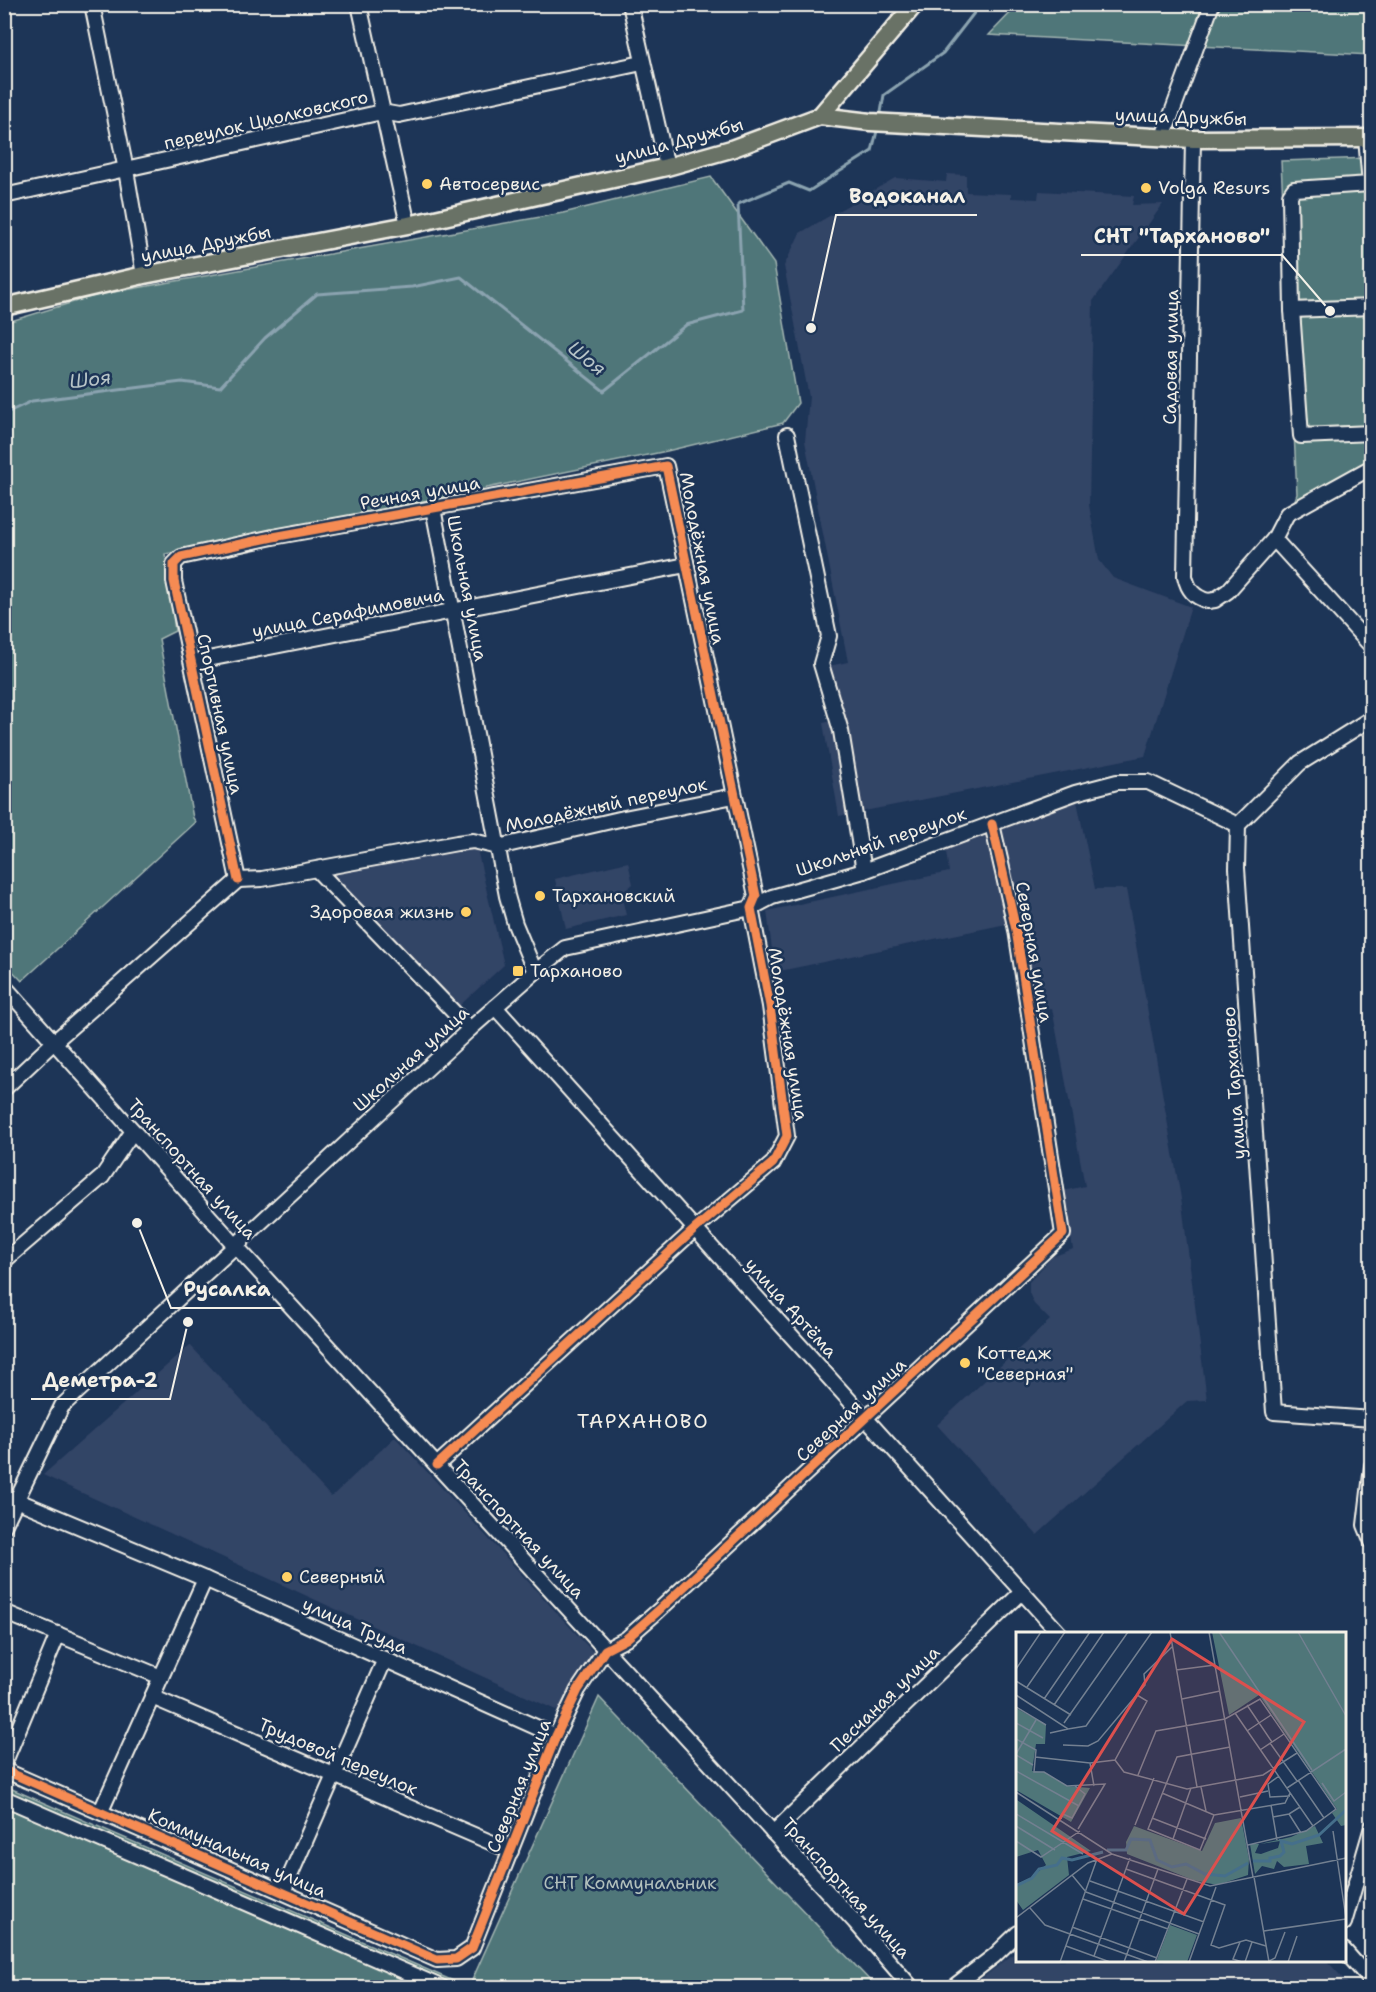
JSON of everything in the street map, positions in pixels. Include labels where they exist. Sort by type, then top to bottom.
[{"type":"main road","points":[[820,116],[910,7]]},
{"type":"main road","name":"улица Дружбы","points":[[4,307],[144,275],[408,225],[667,167],[730,149],[820,116],[870,122],[1193,139],[1369,138]]},
{"type":"street","points":[[92,4],[126,170],[144,275]]},
{"type":"street","points":[[359,4],[408,225]]},
{"type":"street","points":[[630,4],[667,167]]},
{"type":"street","points":[[1163,137],[1212,4]]},
{"type":"street","name":"переулок Циолковского","points":[[4,196],[382,112],[399,115],[642,63]]},
{"type":"street","points":[[1369,138],[1371,184],[1294,189],[1290,195],[1292,310],[1300,436],[1371,433]]},
{"type":"street","name":"Садовая улица","points":[[1193,139],[1185,576],[1194,596],[1208,601],[1215,600],[1228,591],[1274,539]]},
{"type":"street","points":[[1292,310],[1371,307]]},
{"type":"street","points":[[788,435],[829,636],[821,664],[834,715],[841,731],[864,871]]},
{"type":"street","name":"Речная улица","points":[[181,557],[273,537],[666,466]]},
{"type":"street","name":"Молодёжная улица","points":[[436,1465],[695,1229],[773,1163],[787,1136],[770,1006],[751,908],[756,896],[666,466]]},
{"type":"street","points":[[1371,467],[1287,514],[1274,539],[1371,647]]},
{"type":"street","name":"Школьная улица","points":[[4,1526],[11,1498],[62,1406],[234,1244],[535,972],[515,924],[498,847],[433,508]]},
{"type":"street","name":"Спортивная улица","points":[[181,557],[174,564],[174,581],[238,880]]},
{"type":"street","name":"улица Серафимовича","points":[[193,662],[686,565]]},
{"type":"street","points":[[1238,825],[1300,763],[1371,717]]},
{"type":"street","name":"Школьный переулок","points":[[535,972],[565,948],[751,908],[772,897],[864,871],[1086,790],[1117,782],[1148,782],[1238,825]]},
{"type":"street","name":"Молодёжный переулок","points":[[238,880],[262,879],[317,870],[457,843],[473,841],[498,847],[734,796]]},
{"type":"street","name":"Северная улица","points":[[456,1959],[472,1948],[556,1736],[578,1690],[605,1650],[626,1639],[658,1611],[1063,1234],[1016,930],[992,824]]},
{"type":"street","name":"улица Тарханово","points":[[1238,825],[1237,868],[1274,1412],[1371,1419]]},
{"type":"street","points":[[317,870],[470,1029]]},
{"type":"street","points":[[4,1089],[238,880]]},
{"type":"street","name":"Транспортная улица","points":[[4,986],[234,1244],[912,1988]]},
{"type":"street","name":"улица Артёма","points":[[495,1007],[1058,1632]]},
{"type":"street","points":[[4,1261],[102,1177],[133,1131]]},
{"type":"street","points":[[1371,1466],[1365,1525],[1371,1542]]},
{"type":"street","name":"улица Труда","points":[[11,1498],[205,1579],[556,1736]]},
{"type":"street","points":[[101,1811],[205,1579]]},
{"type":"street","name":"Песчаная улица","points":[[773,1833],[1022,1592]]},
{"type":"street","points":[[4,1612],[161,1677]]},
{"type":"street","points":[[4,1764],[58,1634]]},
{"type":"street","points":[[283,1892],[385,1659]]},
{"type":"street","name":"Трудовой переулок","points":[[152,1697],[510,1851]]},
{"type":"street","name":"Коммунальная улица","points":[[4,1770],[437,1960],[456,1959]]},
{"type":"street","points":[[4,1798],[443,1988]]},
{"type":"street","points":[[1346,1916],[1371,1827]]},
{"type":"street","points":[[952,1988],[994,1956],[1016,1934]]},
{"type":"street","points":[[1346,1952],[1371,1982]]},
{"type":"shaded area","points":[[947,174],[966,175],[966,192],[1011,194],[1011,198],[1038,199],[1039,191],[1134,196],[1132,205],[1163,204],[1093,301],[1089,505],[1099,560],[1113,578],[1191,607],[1145,756],[839,816],[823,723],[842,719],[829,666],[848,662],[805,441],[809,397],[784,266],[800,233],[895,178],[946,182]]},
{"type":"shaded area","points":[[1077,801],[1095,889],[1126,889],[1182,1204],[1207,1400],[1187,1401],[1037,1535],[937,1425],[1050,1320],[1034,1304],[1029,1293],[1029,1282],[1052,1257],[1073,1249],[1063,1191],[1085,1186],[1052,1008],[1031,1010],[1016,922],[775,972],[767,911],[949,872],[945,845]]},
{"type":"shaded area","points":[[476,845],[504,965],[458,1007],[330,873]]},
{"type":"shaded area","points":[[628,862],[633,884],[621,894],[626,915],[566,929],[555,879]]},
{"type":"shaded area","name":"Северный","points":[[190,1345],[331,1497],[395,1437],[593,1652],[558,1711],[43,1475]]},
{"type":"shaded area","points":[[1016,1952],[1016,1962],[1328,1962],[1351,1987],[971,1987]]},
{"type":"green space","points":[[1018,5],[1371,5],[1371,55],[989,35]]},
{"type":"green space","points":[[1372,158],[1371,462],[1293,506],[1297,494],[1281,161]]},
{"type":"green space","points":[[711,177],[774,264],[798,403],[783,423],[667,451],[165,554],[175,631],[159,639],[193,818],[196,822],[22,981],[4,962],[4,323],[97,295],[563,213]]},
{"type":"green space","name":"СНТ Коммунальник","points":[[599,1697],[876,1987],[469,1987]]},
{"type":"green space","points":[[5,1786],[467,1987],[5,1987]]},
{"type":"waterway","name":"Шоя","points":[[880,118],[884,95],[943,53],[981,4]]},
{"type":"waterway","name":"Шоя","points":[[4,414],[32,401],[182,382],[220,387],[265,338],[317,294],[412,287],[461,277],[604,391],[686,325],[743,310],[738,204],[789,183],[809,191],[872,151],[878,127]]},
{"type":"cycle path","points":[[238,880],[174,581],[174,564],[181,557],[273,537],[666,466],[756,896],[751,908],[770,1006],[787,1136],[773,1163],[695,1229],[437,1465]]},
{"type":"cycle path","points":[[4,1770],[437,1960],[456,1959],[472,1948],[556,1736],[578,1690],[605,1650],[626,1639],[658,1611],[1063,1234],[1016,930],[992,824]]},
{"type":"place","name":"Автосервис","points":[[427,184]]},
{"type":"place","name":"Volga Resurs","points":[[1146,188]]},
{"type":"place","name":"СНТ \"Тарханово\"","points":[[1330,311]]},
{"type":"place","name":"Водоканал","points":[[811,328]]},
{"type":"place","name":"Тархановский","points":[[540,896]]},
{"type":"place","name":"Здоровая жизнь","points":[[466,912]]},
{"type":"place","name":"Тарханово","points":[[518,971]]},
{"type":"place","name":"Русалка","points":[[137,1223]]},
{"type":"place","name":"Деметра-2","points":[[188,1322]]},
{"type":"place","name":"Коттедж \"Северная\"","points":[[965,1363]]},
{"type":"place","name":"Северный","points":[[287,1577]]},
{"type":"district","name":"ТАРХАНОВО","points":[[643,1421]]}]
